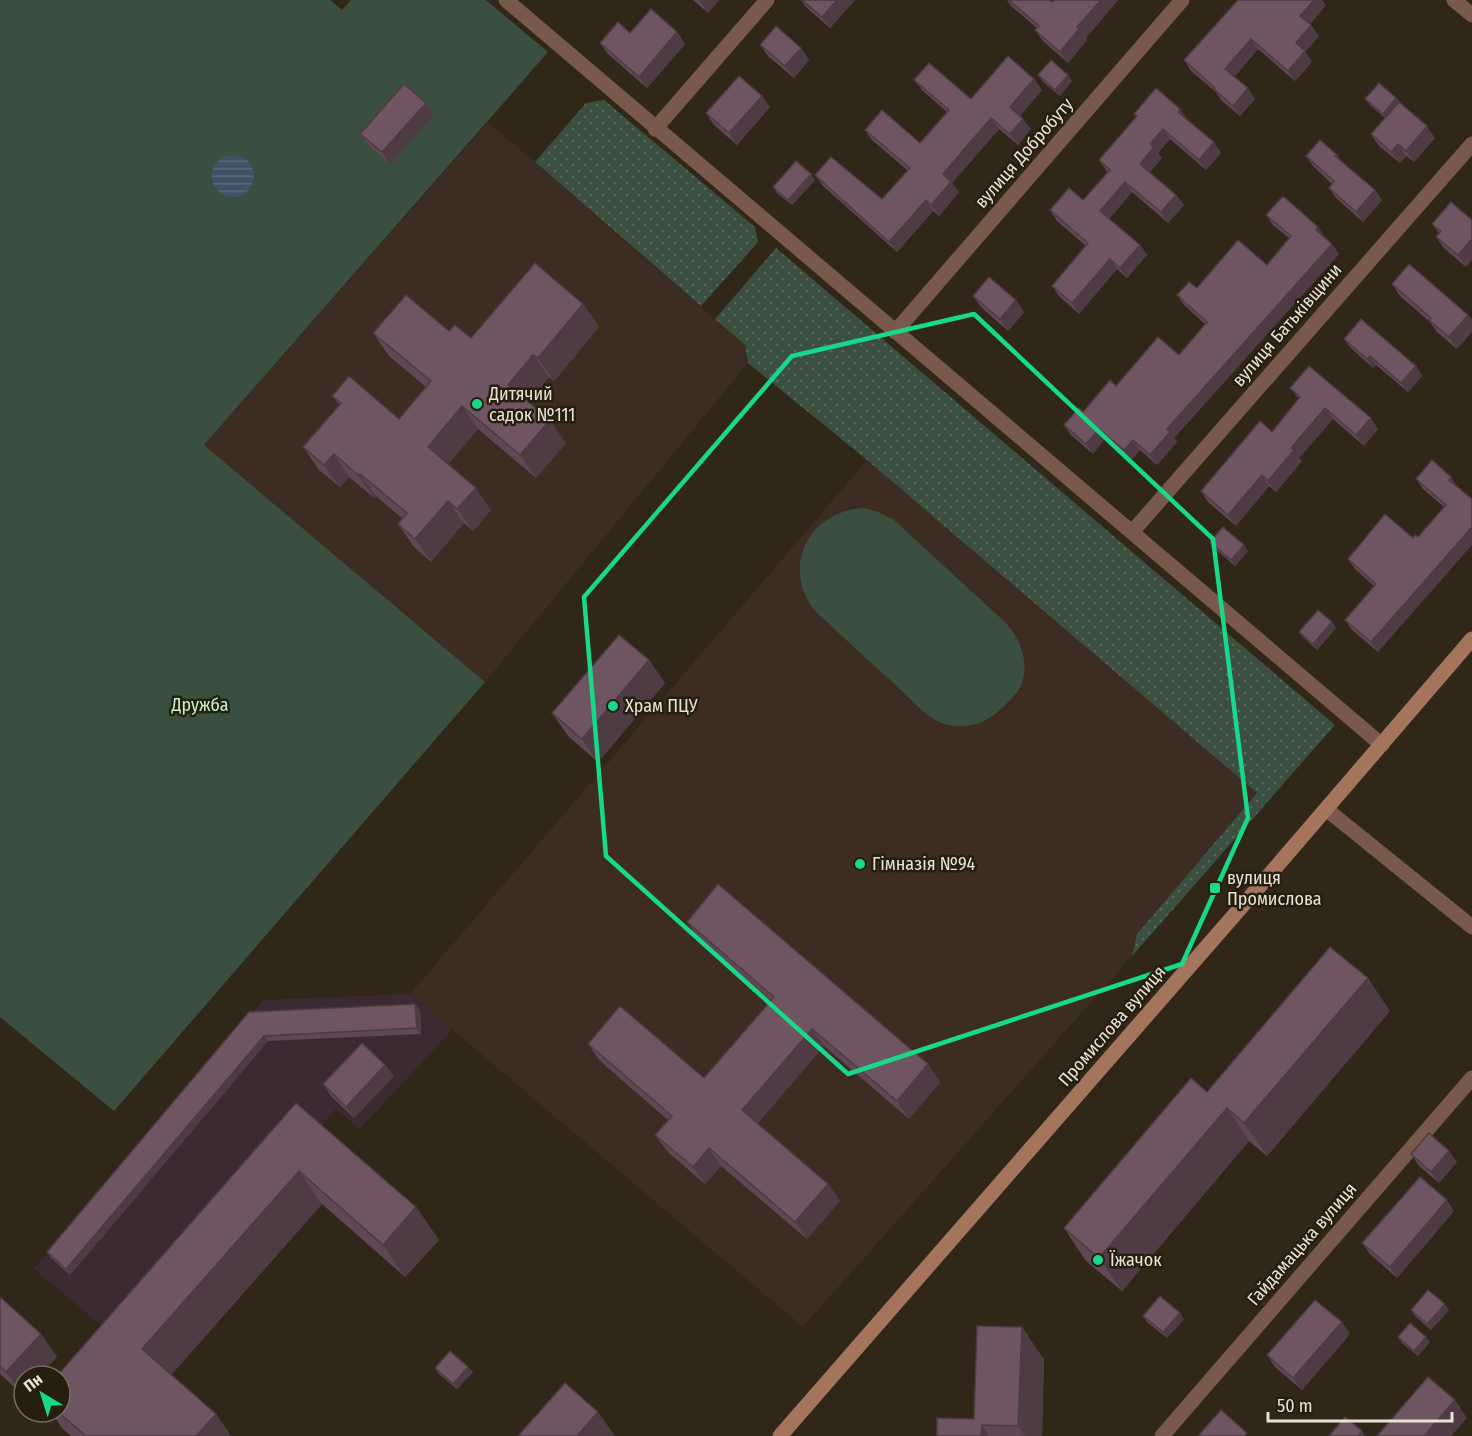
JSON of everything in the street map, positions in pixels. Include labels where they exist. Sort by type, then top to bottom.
[{"type":"street","points":[[506,0],[1382,745]]},
{"type":"street","points":[[655,129],[766,0]]},
{"type":"street","name":"вулиця Добробуту","points":[[895,332],[1182,0]]},
{"type":"street","points":[[1454,0],[1472,15]]},
{"type":"street","name":"вулиця Батьківщини","points":[[1132,532],[1472,144]]},
{"type":"street","name":"Промислова вулиця","points":[[780,1436],[1472,639]]},
{"type":"street","points":[[1326,809],[1472,927]]},
{"type":"street","name":"Гайдамацька вулиця","points":[[1162,1436],[1472,1078]]},
{"type":"highlighted area","points":[[974,314],[1213,539],[1248,818],[1182,964],[848,1074],[606,856],[584,597],[792,356]]},
{"type":"shaded area","name":"Дитячий садок №111","points":[[488,122],[745,345],[748,363],[485,682],[204,445]]},
{"type":"shaded area","name":"Гімназія №94","points":[[867,460],[1258,793],[1137,934],[1132,956],[803,1327],[410,994]]},
{"type":"shaded area","points":[[410,994],[452,1030],[360,1129],[336,1109],[126,1346],[34,1269],[263,1000]]},
{"type":"green space","name":"Дружба","points":[[0,0],[330,0],[342,10],[351,0],[486,0],[548,52],[204,445],[485,682],[114,1111],[0,1017]]},
{"type":"green space","points":[[604,100],[755,227],[758,242],[701,306],[535,162],[586,103]]},
{"type":"green space","points":[[776,248],[1335,725],[1132,956],[1137,934],[1257,793],[867,460],[748,363],[745,345],[715,319]]},
{"type":"green space","points":[[863,508],[894,520],[1006,623],[1016,637],[1024,661],[1024,678],[1017,692],[990,718],[967,726],[941,723],[919,707],[815,611],[805,594],[800,577],[801,560],[806,544],[815,531],[828,519],[844,512]]},
{"type":"water","points":[[233,155],[241,156],[248,161],[253,168],[253,184],[248,191],[241,196],[233,197],[225,196],[218,191],[213,184],[212,176],[213,168],[218,161],[225,156]]},
{"type":"building","points":[[802,0],[837,0],[822,17]]},
{"type":"building","points":[[1009,0],[1049,0],[1052,2],[1054,0],[1101,0],[1077,27],[1079,29],[1060,52],[1035,30],[1039,26]]},
{"type":"building","points":[[1238,0],[1314,0],[1300,16],[1311,25],[1296,43],[1305,51],[1288,71],[1251,39],[1225,69],[1248,88],[1233,106],[1184,60]]},
{"type":"building","points":[[651,9],[677,32],[639,77],[600,43],[618,22],[630,33]]},
{"type":"building","points":[[776,26],[801,48],[785,66],[760,45]]},
{"type":"building","points":[[1008,56],[1034,79],[1010,107],[1023,119],[1010,134],[991,118],[943,174],[951,182],[931,205],[926,200],[889,242],[815,175],[831,157],[882,199],[910,168],[865,130],[882,110],[920,143],[949,110],[914,80],[929,63],[971,99]]},
{"type":"building","points":[[1051,60],[1068,75],[1055,90],[1038,75]]},
{"type":"building","points":[[739,76],[762,96],[729,133],[706,113]]},
{"type":"building","points":[[1379,83],[1396,98],[1383,114],[1365,99]]},
{"type":"building","points":[[404,84],[426,103],[382,152],[360,134]]},
{"type":"building","points":[[1156,88],[1180,109],[1178,112],[1214,142],[1199,160],[1163,129],[1150,144],[1154,147],[1140,164],[1176,195],[1161,212],[1125,182],[1100,211],[1140,245],[1120,268],[1110,259],[1072,303],[1052,286],[1088,243],[1050,210],[1069,188],[1083,200],[1110,170],[1099,160],[1137,116],[1134,114]]},
{"type":"building","points":[[1399,102],[1427,126],[1406,151],[1398,144],[1391,152],[1371,134]]},
{"type":"building","points":[[1320,140],[1375,190],[1356,212],[1329,188],[1334,181],[1306,156]]},
{"type":"building","points":[[796,161],[811,174],[788,200],[773,187]]},
{"type":"building","points":[[1282,197],[1318,227],[1316,230],[1332,244],[1167,429],[1170,432],[1150,455],[1133,440],[1124,450],[1099,429],[1086,444],[1064,425],[1079,408],[1083,412],[1110,380],[1116,386],[1158,337],[1179,355],[1207,322],[1177,295],[1189,282],[1197,288],[1238,240],[1267,265],[1291,236],[1266,215]]},
{"type":"building","points":[[1451,202],[1472,220],[1472,239],[1458,255],[1436,237],[1441,231],[1432,224]]},
{"type":"building","points":[[535,263],[583,304],[538,358],[533,355],[508,385],[550,420],[520,455],[462,406],[428,447],[476,488],[457,509],[448,501],[415,539],[398,524],[407,513],[360,474],[358,475],[334,454],[324,465],[303,447],[341,403],[332,396],[349,376],[399,419],[431,381],[373,333],[406,295],[449,331],[455,325],[471,338]]},
{"type":"building","points":[[1409,264],[1468,315],[1449,337],[1392,284]]},
{"type":"building","points":[[989,277],[1016,300],[1000,319],[973,296]]},
{"type":"building","points":[[1361,319],[1416,366],[1401,383],[1370,356],[1367,359],[1344,339]]},
{"type":"building","points":[[1309,366],[1371,418],[1356,435],[1325,408],[1291,448],[1294,450],[1268,481],[1262,475],[1228,515],[1201,491],[1260,421],[1272,432],[1300,397],[1290,388]]},
{"type":"building","points":[[1432,460],[1451,477],[1449,480],[1472,499],[1472,527],[1371,642],[1345,620],[1376,584],[1348,559],[1385,514],[1413,538],[1415,535],[1418,537],[1446,505],[1416,479]]},
{"type":"building","points":[[1223,527],[1244,545],[1231,560],[1210,542]]},
{"type":"building","points":[[1318,610],[1332,622],[1313,644],[1299,632]]},
{"type":"building","points":[[619,635],[649,660],[582,739],[552,713]]},
{"type":"building","points":[[718,884],[928,1064],[897,1101],[812,1029],[742,1110],[828,1184],[795,1222],[709,1148],[693,1167],[655,1135],[672,1116],[588,1044],[620,1006],[704,1078],[774,997],[687,922]]},
{"type":"building","points":[[1330,947],[1368,978],[1244,1123],[1227,1108],[1099,1258],[1064,1228],[1191,1078],[1207,1092]]},
{"type":"building","points":[[415,1004],[417,1028],[264,1036],[66,1269],[47,1252],[249,1012]]},
{"type":"building","points":[[362,1043],[385,1065],[346,1107],[323,1084]]},
{"type":"building","points":[[296,1103],[416,1207],[383,1245],[299,1171],[142,1349],[216,1414],[196,1436],[86,1436],[72,1424],[72,1364],[68,1364]]},
{"type":"building","points":[[1429,1133],[1449,1151],[1431,1172],[1411,1154]]},
{"type":"building","points":[[1420,1177],[1447,1200],[1390,1267],[1362,1243]]},
{"type":"building","points":[[1428,1290],[1445,1304],[1427,1324],[1411,1310]]},
{"type":"building","points":[[1160,1296],[1180,1313],[1163,1332],[1143,1316]]},
{"type":"building","points":[[0,1297],[41,1334],[6,1372],[0,1366]]},
{"type":"building","points":[[1315,1300],[1342,1322],[1293,1378],[1267,1355]]},
{"type":"building","points":[[1410,1323],[1426,1337],[1414,1351],[1398,1337]]},
{"type":"building","points":[[977,1326],[1022,1327],[1018,1426],[982,1425],[981,1436],[937,1436],[937,1418],[974,1419]]},
{"type":"building","points":[[450,1351],[468,1367],[453,1384],[435,1368]]},
{"type":"building","points":[[1428,1377],[1455,1400],[1424,1436],[1377,1436]]},
{"type":"building","points":[[565,1383],[598,1412],[577,1436],[518,1436]]},
{"type":"building","points":[[1221,1410],[1247,1433],[1244,1436],[1198,1436]]},
{"type":"building","points":[[1345,1417],[1362,1431],[1358,1436],[1329,1436]]},
{"type":"place","name":"Дитячий садок №111","points":[[477,404]]},
{"type":"place","name":"Храм ПЦУ","points":[[613,706]]},
{"type":"place","name":"Гімназія №94","points":[[860,864]]},
{"type":"place","name":"вулиця Промислова","points":[[1215,888]]},
{"type":"place","name":"Їжачок","points":[[1098,1260]]}]
